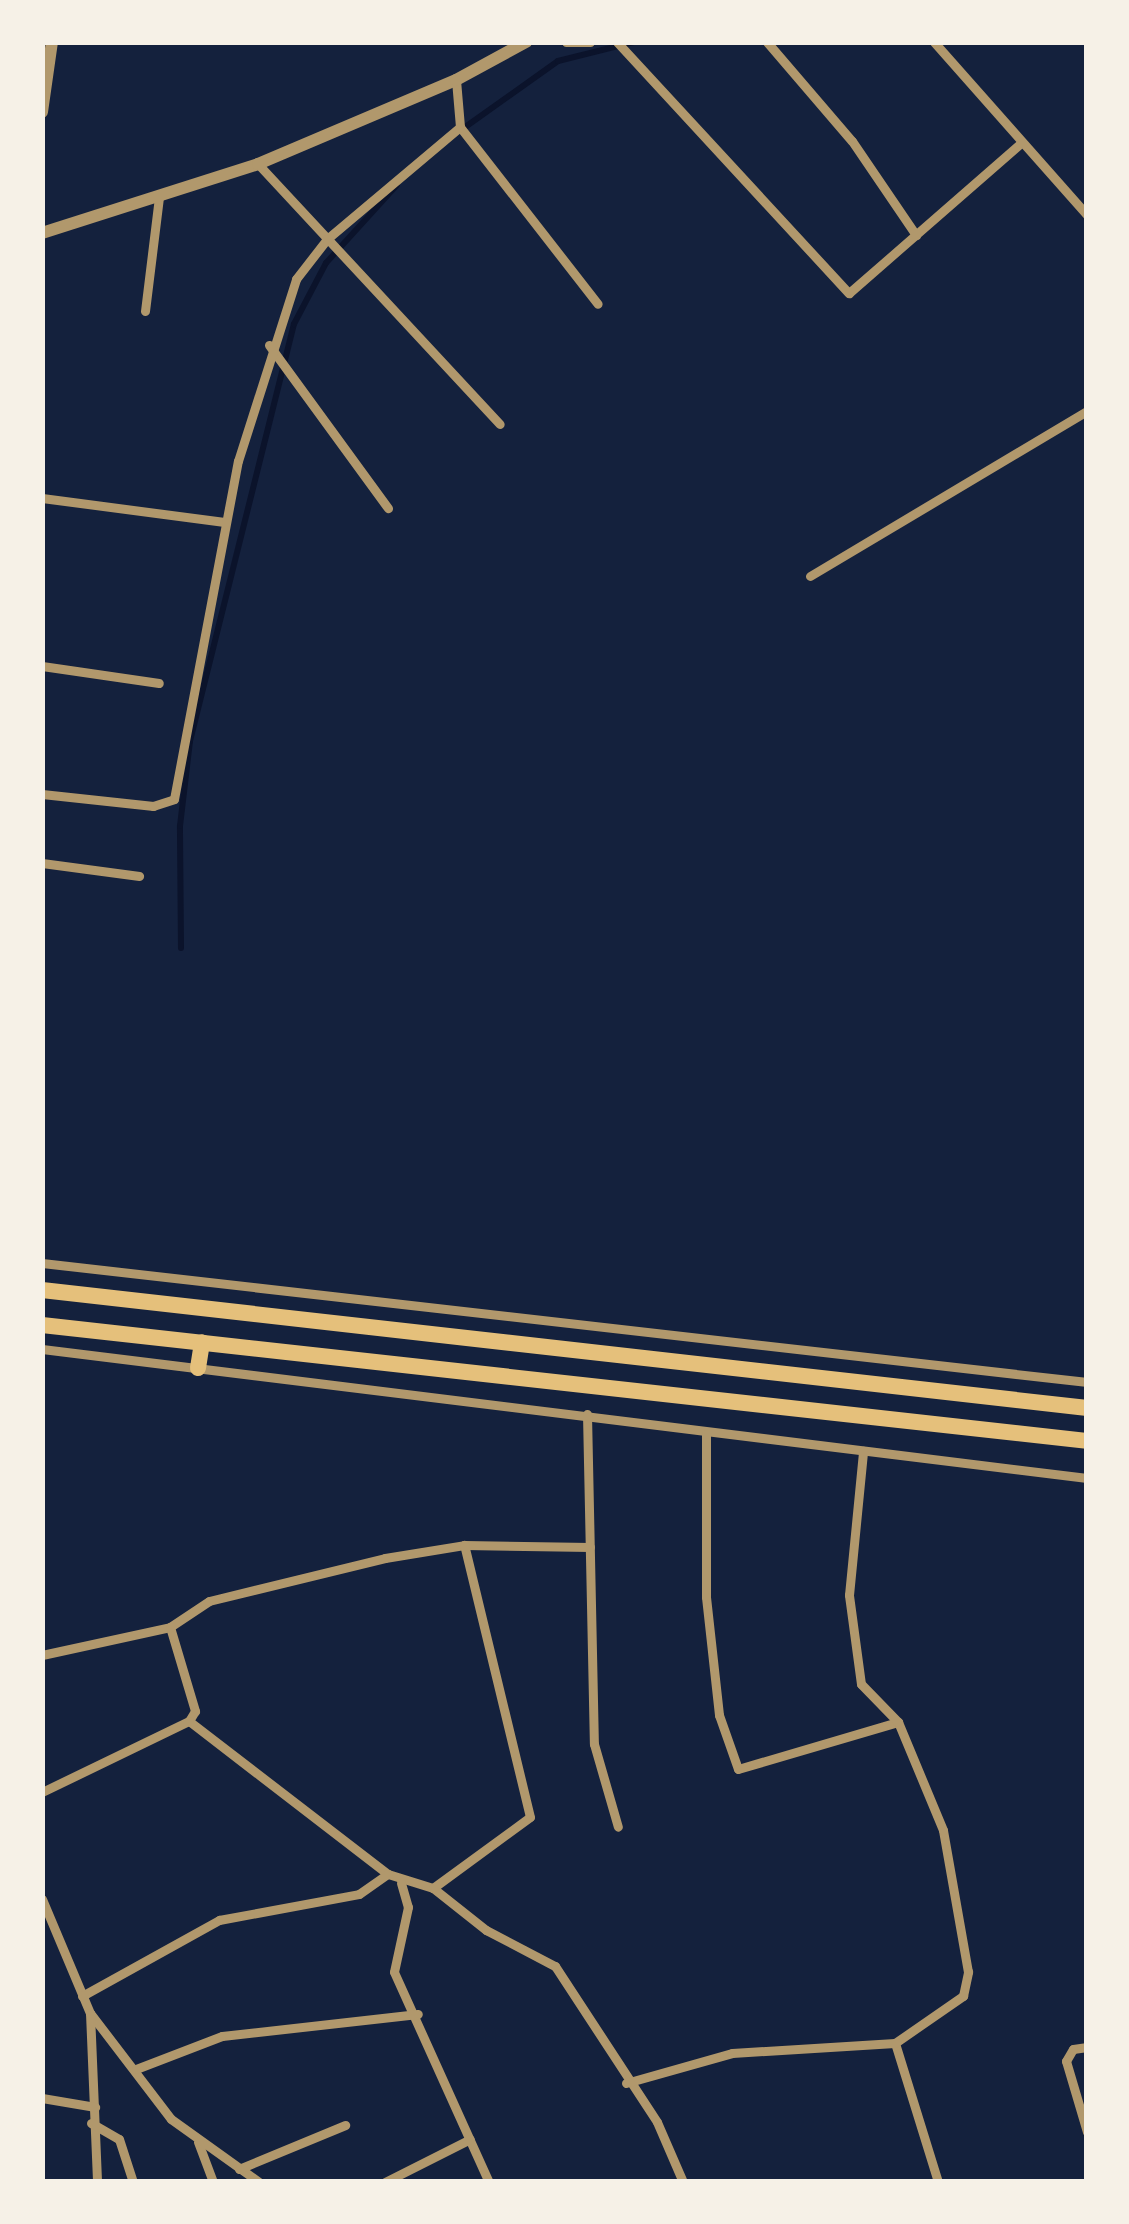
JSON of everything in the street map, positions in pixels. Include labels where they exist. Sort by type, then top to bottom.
[{"type":"highway","points":[[42,1290],[1087,1408]]},
{"type":"highway","points":[[42,1324],[1087,1441]]},
{"type":"highway","points":[[198,1368],[202,1342]]},
{"type":"street","points":[[42,112],[52,42]]},
{"type":"street","points":[[42,233],[258,164],[456,80],[526,42]]},
{"type":"street","points":[[566,42],[590,42]]},
{"type":"street","points":[[617,42],[850,292],[1021,143]]},
{"type":"street","points":[[767,42],[852,141],[916,236]]},
{"type":"street","points":[[934,42],[1087,215]]},
{"type":"street","points":[[456,80],[460,127],[598,304]]},
{"type":"street","points":[[42,794],[153,806],[174,799],[224,522],[269,345],[296,279],[327,239],[460,127]]},
{"type":"street","points":[[258,164],[500,424]]},
{"type":"street","points":[[146,311],[159,197]]},
{"type":"street","points":[[269,345],[388,508]]},
{"type":"street","points":[[810,576],[1087,411]]},
{"type":"street","points":[[42,499],[224,522]]},
{"type":"street","points":[[42,666],[159,682]]},
{"type":"street","points":[[42,863],[139,876]]},
{"type":"street","points":[[42,1263],[1087,1382]]},
{"type":"street","points":[[42,1349],[1087,1478]]},
{"type":"street","points":[[587,1414],[594,1744],[618,1827]]},
{"type":"street","points":[[706,1434],[706,1597],[719,1715],[738,1769],[898,1722]]},
{"type":"street","points":[[626,2083],[732,2053],[895,2043],[963,1996],[968,1972],[943,1830],[898,1722],[867,1696],[858,1662],[850,1595],[862,1451]]},
{"type":"street","points":[[42,1655],[170,1627],[208,1601],[464,1545],[590,1547]]},
{"type":"street","points":[[433,1888],[530,1817],[464,1545]]},
{"type":"street","points":[[42,1792],[189,1721],[195,1711],[170,1627]]},
{"type":"street","points":[[189,1721],[388,1874],[401,1882],[433,1888],[486,1930],[555,1966],[626,2083],[657,2122],[683,2182]]},
{"type":"street","points":[[82,1996],[219,1920],[270,1904],[359,1894],[388,1874]]},
{"type":"street","points":[[401,1882],[408,1907],[394,1972],[418,2014],[489,2182]]},
{"type":"street","points":[[42,1899],[89,2013],[198,2141],[259,2182]]},
{"type":"street","points":[[89,2013],[86,2059],[95,2107],[91,2123],[97,2182]]},
{"type":"street","points":[[136,2069],[222,2036],[418,2014]]},
{"type":"street","points":[[895,2043],[938,2182]]},
{"type":"street","points":[[1087,2047],[1072,2050],[1066,2061],[1087,2132]]},
{"type":"street","points":[[42,2098],[95,2107]]},
{"type":"street","points":[[91,2123],[119,2139],[134,2182]]},
{"type":"street","points":[[238,2169],[345,2125]]},
{"type":"street","points":[[386,2182],[470,2139]]},
{"type":"street","points":[[198,2141],[213,2182]]},
{"type":"waterway","points":[[461,130],[558,61],[634,42]]},
{"type":"waterway","points":[[181,948],[180,826],[190,741],[294,324],[326,263],[397,185]]}]
